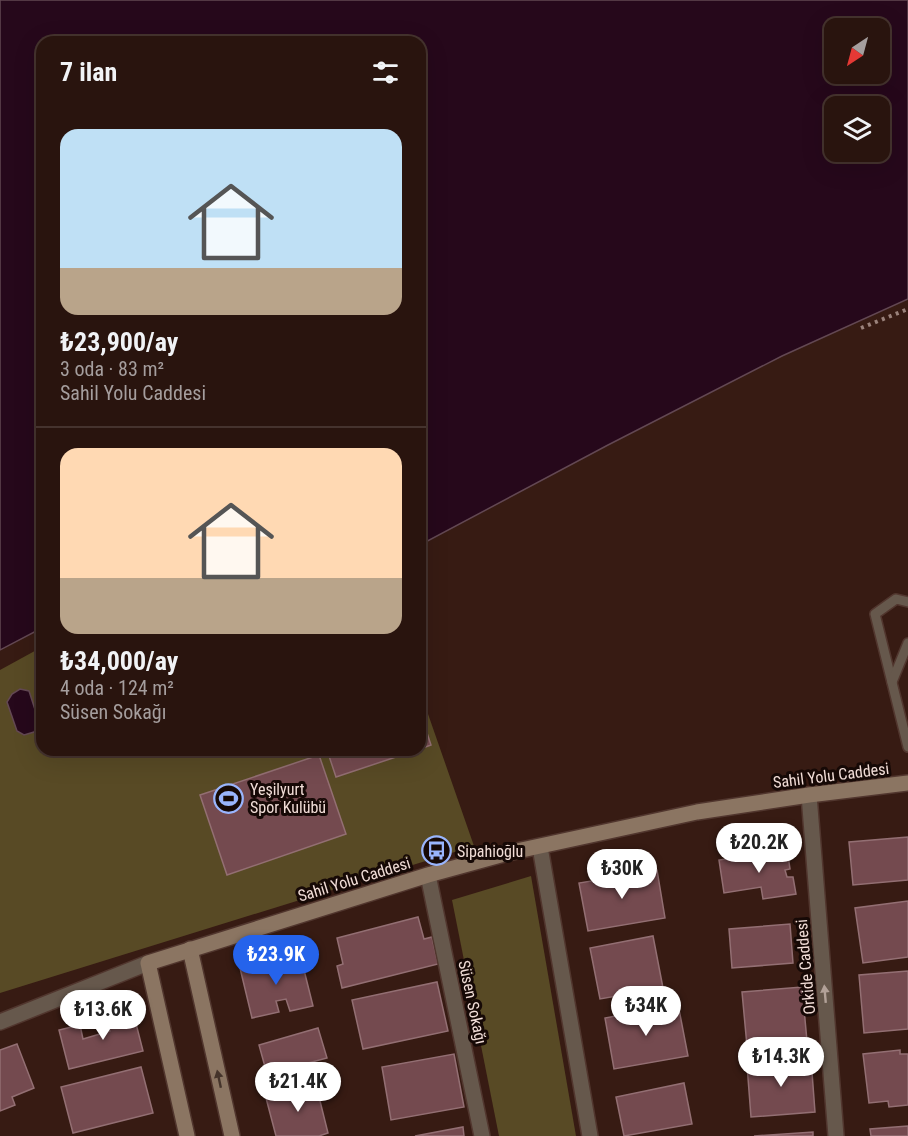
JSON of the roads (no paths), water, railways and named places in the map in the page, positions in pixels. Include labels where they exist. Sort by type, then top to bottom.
[{"type":"main road","name":"Sahil Yolu Caddesi","points":[[148,963],[428,875],[508,853],[697,812],[908,783]]},
{"type":"main road","points":[[190,949],[231,1136]]},
{"type":"main road","points":[[148,963],[187,1136]]},
{"type":"street","name":"Orkide Caddesi","points":[[809,795],[836,1136]]},
{"type":"street","points":[[540,847],[590,1136]]},
{"type":"street","name":"Süsen Sokağı","points":[[428,875],[482,1136]]},
{"type":"street","name":"Sahil Yolu Caddesi","points":[[0,1022],[148,963]]},
{"type":"lane","points":[[908,602],[896,599],[875,614],[908,747]]},
{"type":"lane","points":[[892,682],[908,643]]},
{"type":"place","name":"Yeşilyurt Spor Kulübü","points":[[229,798]]},
{"type":"place","name":"Sipahioğlu","points":[[436,851]]}]
